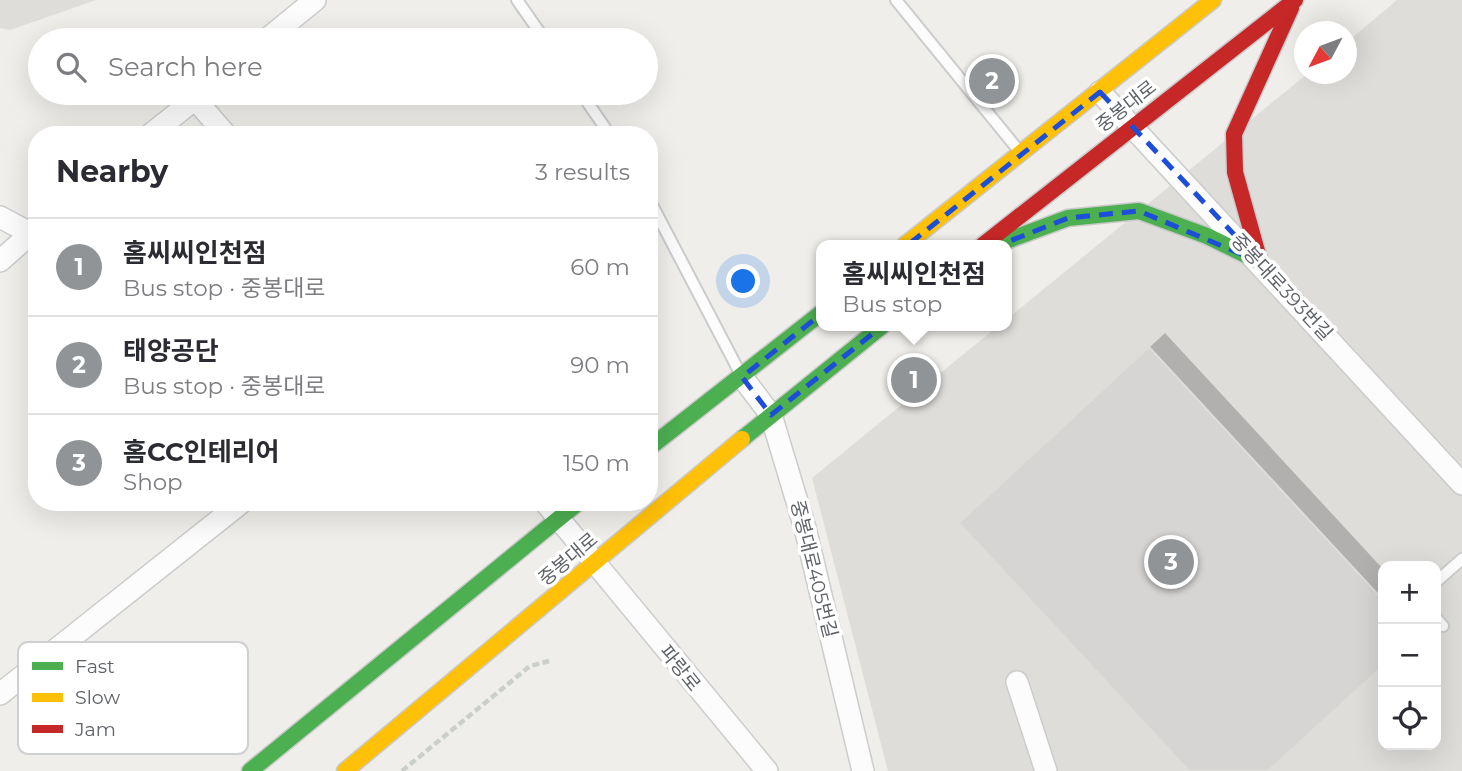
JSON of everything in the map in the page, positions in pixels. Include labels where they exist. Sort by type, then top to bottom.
[{"type":"main road","name":"중봉대로","points":[[911,240],[1213,0]]},
{"type":"main road","name":"중봉대로","points":[[989,240],[1294,0]]},
{"type":"main road","points":[[1260,262],[1235,172],[1234,134],[1294,0]]},
{"type":"main road","points":[[1009,240],[1068,218],[1139,211],[1207,236],[1260,262]]},
{"type":"main road","points":[[658,441],[816,317]]},
{"type":"main road","name":"중봉대로","points":[[658,511],[876,331]]},
{"type":"main road","name":"중봉대로","points":[[250,771],[551,511]]},
{"type":"main road","name":"중봉대로","points":[[345,771],[657,511]]},
{"type":"street","points":[[281,28],[315,0]]},
{"type":"street","name":"중봉대로393번길","points":[[1100,92],[1260,262],[1462,484]]},
{"type":"street","points":[[161,126],[187,105]]},
{"type":"street","points":[[204,105],[220,126]]},
{"type":"street","points":[[0,217],[28,228]]},
{"type":"street","points":[[0,261],[28,235]]},
{"type":"street","name":"중봉대로405번길","points":[[742,377],[771,415],[805,528],[863,771]]},
{"type":"street","points":[[66,642],[231,511]]},
{"type":"street","name":"파랑로","points":[[553,511],[767,771]]},
{"type":"street","points":[[0,694],[18,680]]},
{"type":"street","points":[[1017,682],[1046,771]]},
{"type":"lane","points":[[517,0],[537,28]]},
{"type":"lane","points":[[895,0],[1020,152]]},
{"type":"lane","points":[[589,105],[604,126]]},
{"type":"lane","points":[[658,216],[742,377]]},
{"type":"lane","points":[[1441,578],[1462,559]]},
{"type":"path","points":[[402,771],[530,666],[549,661]]},
{"type":"highlighted area","points":[[1100,92],[1260,262],[1139,211],[1068,218],[967,258],[771,415],[742,377]]},
{"type":"shaded area","points":[[0,0],[96,0],[10,30],[0,28]]},
{"type":"shaded area","points":[[1397,0],[1462,0],[1462,771],[888,771],[812,478],[992,331],[1012,331],[1012,315],[1295,84],[1357,84],[1357,34]]},
{"type":"building","points":[[1149,347],[1378,595],[1378,671],[1268,771],[1189,771],[959,523]]},
{"type":"traffic: fast","points":[[1009,240],[1068,218],[1139,211],[1207,236],[1260,262]]},
{"type":"traffic: fast","points":[[658,441],[816,317]]},
{"type":"traffic: fast","points":[[742,439],[876,331]]},
{"type":"traffic: fast","points":[[250,771],[568,511]]},
{"type":"traffic: slow","points":[[911,240],[1213,0]]},
{"type":"traffic: slow","points":[[658,509],[742,439]]},
{"type":"traffic: slow","points":[[345,771],[656,511]]},
{"type":"traffic: jam","points":[[989,240],[1295,0]]},
{"type":"traffic: jam","points":[[1260,262],[1235,172],[1234,134],[1291,8]]},
{"type":"place","name":"태양공단","points":[[992,81]]},
{"type":"place","name":"홈씨씨인천점","points":[[914,380]]},
{"type":"place","name":"홈CC인테리어","points":[[1171,562]]}]
